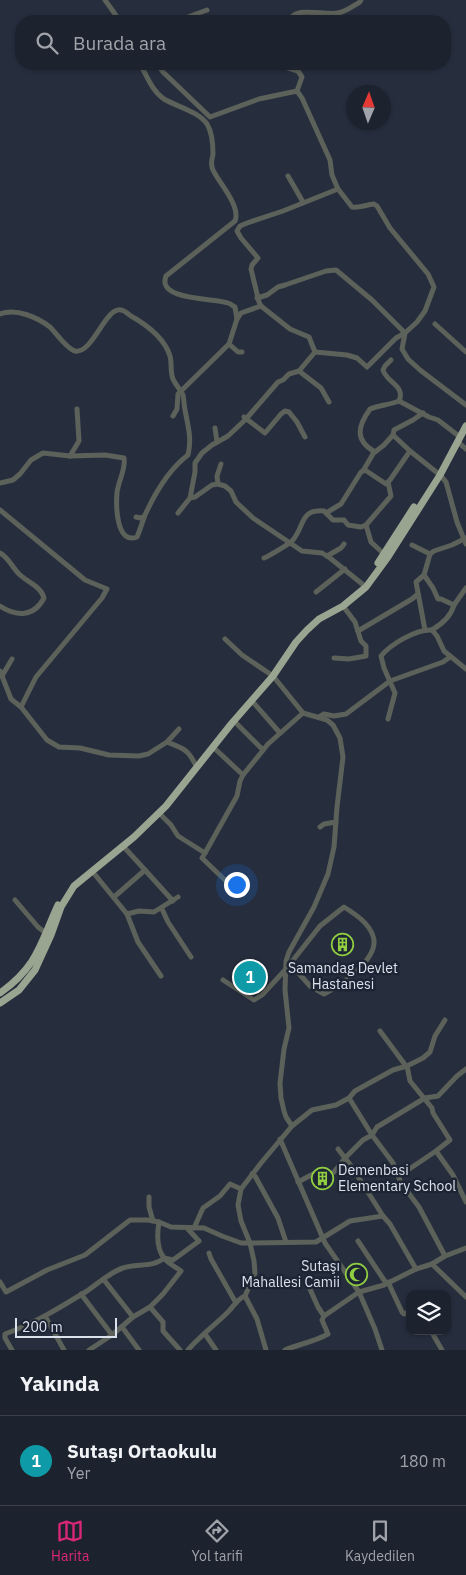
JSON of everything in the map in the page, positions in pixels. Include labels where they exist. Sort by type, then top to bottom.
[{"type":"highway","points":[[458,438],[466,418]]},
{"type":"highway","points":[[0,1004],[19,990],[35,970],[67,895],[74,886],[159,813],[252,701],[306,630],[320,619],[343,606],[364,585],[386,555],[438,474],[466,426]]},
{"type":"highway","points":[[0,993],[28,968],[36,957],[60,900],[72,882],[144,823],[235,714],[272,675],[293,641],[310,622],[364,585]]},
{"type":"street","points":[[105,0],[116,15]]},
{"type":"street","points":[[293,15],[302,13],[338,13],[360,2],[360,0]]},
{"type":"street","points":[[193,15],[207,10]]},
{"type":"street","points":[[143,70],[155,92],[195,114],[206,124],[212,137],[212,167],[236,214],[235,221],[166,276],[165,285],[178,294],[190,298],[228,303],[235,307],[237,319]]},
{"type":"street","points":[[162,70],[210,117],[259,99],[297,92]]},
{"type":"street","points":[[295,70],[298,71],[302,77],[297,92]]},
{"type":"street","points":[[297,92],[302,98],[330,160],[332,175],[338,189],[352,207],[360,208],[374,204],[377,206],[390,228],[428,274],[434,287],[425,311],[417,322],[396,338],[367,367],[357,358],[347,355],[315,352]]},
{"type":"street","points":[[288,176],[303,202]]},
{"type":"street","points":[[315,352],[309,337],[290,329],[261,306],[251,269],[258,258],[237,231],[238,228],[247,223],[338,189]]},
{"type":"street","points":[[258,298],[285,284],[326,270],[336,270],[372,300],[405,333]]},
{"type":"street","points":[[173,416],[177,409],[178,394],[229,344],[237,319],[241,313],[261,306]]},
{"type":"street","points":[[0,314],[6,312],[20,313],[34,318],[50,327],[75,351],[86,348],[100,327],[116,311],[122,310],[144,323],[163,340],[170,357],[173,378],[181,391],[190,430],[188,456],[165,478],[152,499],[137,537],[133,539],[128,538],[123,533],[117,515],[117,492],[125,464],[124,458],[105,455],[70,456],[43,453],[31,460],[13,480],[0,484]]},
{"type":"street","points":[[435,324],[465,350]]},
{"type":"street","points":[[405,333],[402,349],[408,359],[466,405]]},
{"type":"street","points":[[229,344],[238,352],[242,352]]},
{"type":"street","points":[[178,513],[190,498],[195,463],[202,453],[228,436],[278,382],[289,374],[299,371],[315,352]]},
{"type":"street","points":[[392,360],[383,370],[384,375],[398,386],[401,396],[399,401]]},
{"type":"street","points":[[299,371],[321,388],[329,402]]},
{"type":"street","points":[[373,451],[361,439],[359,434],[367,413],[375,407],[399,401],[438,420],[458,438],[466,449]]},
{"type":"street","points":[[70,456],[79,441],[77,410]]},
{"type":"street","points":[[245,418],[265,433],[281,414],[285,411],[289,412],[305,437]]},
{"type":"street","points":[[373,451],[375,452],[384,445],[393,435],[394,430],[423,413]]},
{"type":"street","points":[[215,428],[217,442]]},
{"type":"street","points":[[393,435],[446,482],[465,540],[430,554],[424,575],[416,582],[425,630]]},
{"type":"street","points":[[326,513],[341,504],[374,454],[373,451]]},
{"type":"street","points":[[264,558],[291,543],[305,518],[311,512],[324,511],[333,520],[344,520],[348,525],[361,527],[366,525],[391,496],[388,482],[410,451]]},
{"type":"street","points":[[188,456],[195,463]]},
{"type":"street","points":[[218,484],[217,480],[221,464]]},
{"type":"street","points":[[363,470],[373,474],[386,484],[388,482]]},
{"type":"street","points":[[190,498],[212,485],[225,486],[231,491],[236,502],[253,518],[302,551],[322,553],[327,556],[364,585]]},
{"type":"street","points":[[0,510],[85,580],[107,589],[90,613],[36,677],[21,707]]},
{"type":"street","points":[[136,517],[144,517]]},
{"type":"street","points":[[366,525],[371,542],[386,555]]},
{"type":"street","points":[[327,556],[341,548],[344,544]]},
{"type":"street","points":[[412,545],[430,554]]},
{"type":"street","points":[[0,554],[6,557],[19,574],[42,592],[44,598],[40,605],[28,613],[12,613],[0,606]]},
{"type":"street","points":[[316,592],[345,569]]},
{"type":"street","points":[[424,575],[438,599],[454,605]]},
{"type":"street","points":[[388,719],[395,693],[381,656],[386,650],[405,638],[425,630],[432,630],[440,625],[452,612],[454,605],[466,588]]},
{"type":"street","points":[[358,631],[418,594]]},
{"type":"street","points":[[334,658],[366,656],[366,646],[361,641],[355,622],[343,606]]},
{"type":"street","points":[[432,630],[444,651],[466,668]]},
{"type":"street","points":[[224,639],[242,658],[272,675],[303,713],[318,717],[333,725],[343,747],[334,847],[328,874],[314,907],[289,952],[286,969],[285,990],[289,1028],[284,1049],[280,1084],[284,1111],[292,1126]]},
{"type":"street","points":[[318,717],[324,714],[334,716],[346,714],[390,681],[450,657]]},
{"type":"street","points":[[12,659],[1,673],[11,699],[21,707],[47,740],[59,747],[80,748],[109,755],[139,756],[148,754],[168,742],[179,729]]},
{"type":"street","points":[[252,701],[280,733]]},
{"type":"street","points":[[228,884],[202,858],[204,853],[237,796],[243,775],[263,750],[303,713]]},
{"type":"street","points":[[234,721],[263,750]]},
{"type":"street","points":[[168,742],[186,750],[194,764]]},
{"type":"street","points":[[213,746],[243,775]]},
{"type":"street","points":[[159,813],[178,836],[204,853]]},
{"type":"street","points":[[320,827],[336,822]]},
{"type":"street","points":[[122,846],[173,901]]},
{"type":"street","points":[[114,897],[145,870]]},
{"type":"street","points":[[92,871],[127,914],[138,942],[161,976]]},
{"type":"street","points":[[127,914],[139,911],[154,912],[178,897]]},
{"type":"street","points":[[15,900],[47,934]]},
{"type":"street","points":[[223,980],[254,1000],[262,995],[286,969],[320,926],[344,907],[367,925],[374,937],[374,949],[360,968],[337,987],[324,994],[310,986],[294,969],[286,969]]},
{"type":"street","points":[[162,908],[168,922],[192,957]]},
{"type":"street","points":[[188,1350],[239,1298],[245,1296],[255,1273],[250,1244],[241,1221],[238,1205],[241,1189],[252,1174],[292,1126],[312,1110],[336,1105],[349,1098],[355,1091],[393,1070],[407,1066],[430,1052],[435,1036],[446,1020]]},
{"type":"street","points":[[380,1031],[407,1066],[410,1080],[425,1098],[450,1140],[399,1176]]},
{"type":"street","points":[[298,1182],[317,1172],[326,1176],[334,1172],[363,1140],[372,1135],[377,1127],[425,1098],[438,1096],[466,1069]]},
{"type":"street","points":[[349,1098],[372,1135],[393,1163],[401,1183],[419,1207],[445,1256]]},
{"type":"street","points":[[280,1140],[325,1243],[359,1292],[382,1350]]},
{"type":"street","points":[[338,1149],[390,1224],[416,1270]]},
{"type":"street","points":[[436,1151],[453,1174],[466,1202]]},
{"type":"street","points":[[252,1174],[255,1176],[273,1209],[286,1242]]},
{"type":"street","points":[[194,1228],[202,1208],[220,1196],[230,1184],[241,1189]]},
{"type":"street","points":[[149,1197],[149,1207],[153,1221]]},
{"type":"street","points":[[0,1282],[6,1292],[47,1270],[85,1255],[130,1220],[160,1222],[171,1227],[204,1228],[228,1238],[250,1244],[316,1242],[350,1221],[383,1216]]},
{"type":"street","points":[[89,1350],[150,1306],[163,1294],[181,1271],[164,1258],[158,1247],[157,1236],[160,1222]]},
{"type":"street","points":[[164,1258],[173,1260],[198,1241],[187,1228]]},
{"type":"street","points":[[358,1241],[387,1283],[402,1312],[406,1313]]},
{"type":"street","points":[[285,1350],[311,1342],[328,1334],[322,1320],[324,1316],[359,1292],[387,1283],[466,1248]]},
{"type":"street","points":[[209,1253],[210,1259],[236,1303]]},
{"type":"street","points":[[12,1350],[3,1335],[45,1316],[117,1270],[160,1262],[164,1258]]},
{"type":"street","points":[[432,1264],[466,1297]]},
{"type":"street","points":[[104,1280],[133,1317]]},
{"type":"street","points":[[309,1286],[324,1316]]},
{"type":"street","points":[[81,1294],[112,1335]]},
{"type":"street","points":[[245,1296],[257,1320],[266,1350]]},
{"type":"street","points":[[150,1306],[162,1322],[163,1331],[180,1350]]},
{"type":"street","points":[[45,1316],[64,1350]]},
{"type":"street","points":[[122,1327],[139,1350]]},
{"type":"street","points":[[205,1334],[216,1350]]},
{"type":"street","points":[[433,1335],[442,1350]]},
{"type":"place","name":"Samandag Devlet Hastanesi","points":[[343,945]]},
{"type":"place","name":"Sutaşı Ortaokulu","points":[[250,977]]},
{"type":"place","name":"Demenbasi Elementary School","points":[[322,1178]]},
{"type":"place","name":"Sutaşı Mahallesi Camii","points":[[356,1274]]}]
